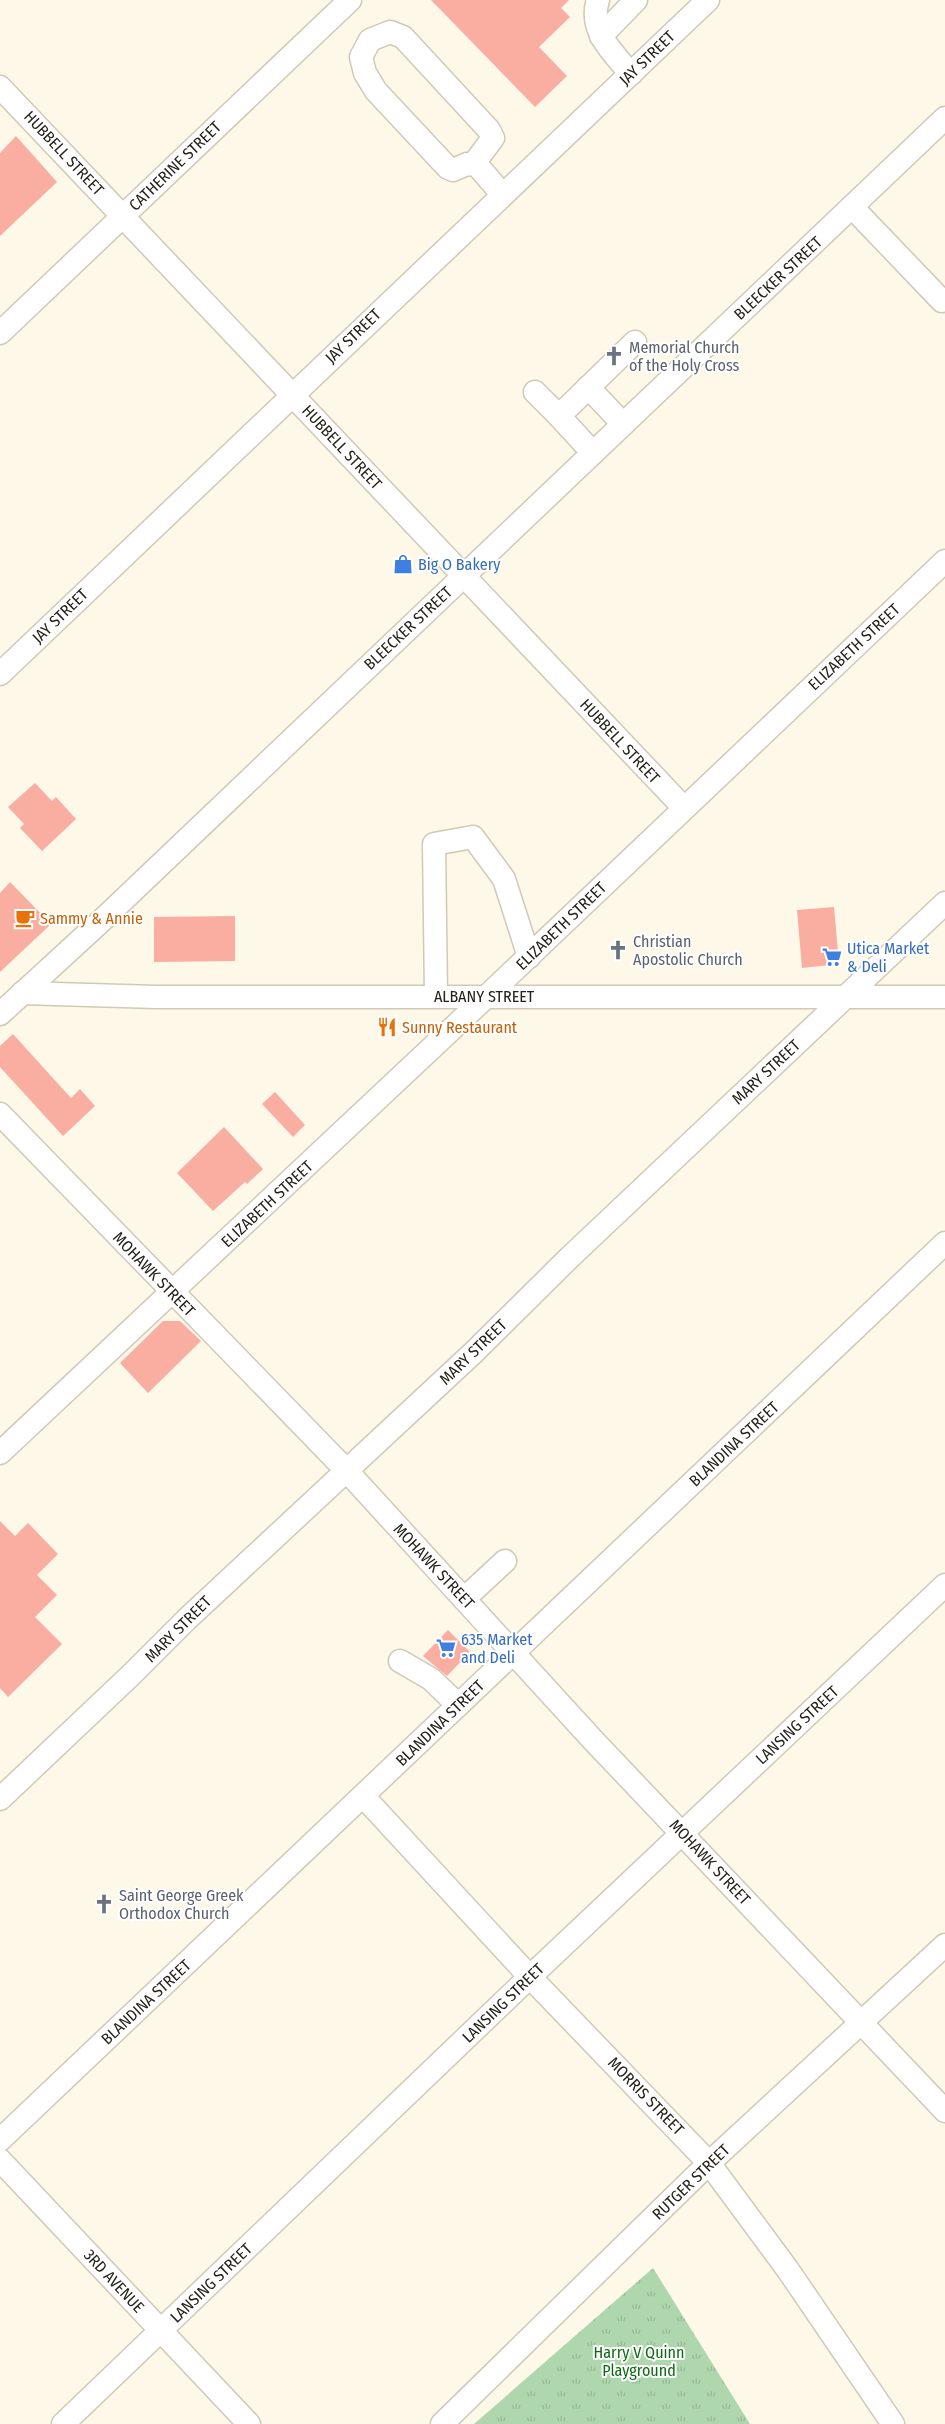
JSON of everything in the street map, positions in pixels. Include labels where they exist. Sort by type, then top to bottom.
[{"type":"street","name":"CATHERINE STREET","points":[[0,333],[350,0]]},
{"type":"street","points":[[598,0],[596,23],[601,36],[631,74]]},
{"type":"street","points":[[601,36],[636,0]]},
{"type":"street","name":"JAY STREET","points":[[0,674],[502,194],[708,0]]},
{"type":"street","points":[[477,165],[478,158],[492,138],[489,130],[403,38],[390,32],[370,40],[361,57],[365,73],[376,90],[448,168],[453,170],[466,164],[477,165],[502,194]]},
{"type":"street","name":"HUBBELL STREET","points":[[0,87],[684,808]]},
{"type":"street","name":"BLEECKER STREET","points":[[0,1014],[98,924],[945,118]]},
{"type":"street","points":[[852,207],[942,301]]},
{"type":"street","points":[[559,416],[635,342]]},
{"type":"street","points":[[588,387],[623,424]]},
{"type":"street","points":[[535,392],[593,453]]},
{"type":"street","name":"ELIZABETH STREET","points":[[0,1454],[487,996],[945,561]]},
{"type":"street","points":[[436,996],[434,844],[473,837],[504,878],[529,956]]},
{"type":"street","name":"MARY STREET","points":[[0,1799],[132,1674],[186,1619],[473,1353],[569,1258],[945,903]]},
{"type":"street","name":"ALBANY STREET","points":[[22,993],[156,998],[436,996],[945,997]]},
{"type":"street","name":"MOHAWK STREET","points":[[0,1114],[346,1470],[592,1740],[945,2111]]},
{"type":"street","name":"BLANDINA STREET","points":[[0,2140],[945,1243]]},
{"type":"street","points":[[464,1599],[505,1561]]},
{"type":"street","name":"LANSING STREET","points":[[63,2424],[530,1977],[945,1585]]},
{"type":"street","points":[[400,1661],[431,1679],[458,1705]]},
{"type":"street","name":"MORRIS STREET","points":[[364,1796],[530,1977],[709,2163],[788,2270],[893,2424]]},
{"type":"street","name":"RUTGER STREET","points":[[442,2424],[709,2163],[945,1945]]},
{"type":"street","name":"3RD AVENUE","points":[[0,2160],[249,2424]]},
{"type":"green space","name":"Harry V Quinn Playground","points":[[653,2268],[750,2424],[474,2424]]},
{"type":"building","points":[[431,0],[569,0],[561,8],[570,17],[539,47],[567,76],[535,107]]},
{"type":"building","points":[[16,136],[57,182],[0,236],[0,153]]},
{"type":"building","points":[[35,783],[52,801],[56,797],[76,819],[42,851],[20,828],[24,824],[8,807]]},
{"type":"building","points":[[10,882],[51,924],[0,972],[0,893]]},
{"type":"building","points":[[834,907],[839,964],[802,968],[797,910]]},
{"type":"building","points":[[235,916],[235,961],[154,962],[154,917]]},
{"type":"building","points":[[13,1034],[71,1098],[80,1089],[95,1106],[63,1136],[0,1067],[0,1046]]},
{"type":"building","points":[[275,1092],[305,1125],[293,1137],[262,1104]]},
{"type":"building","points":[[224,1127],[263,1169],[247,1184],[245,1182],[213,1211],[177,1173]]},
{"type":"building","points":[[163,1321],[180,1321],[201,1341],[148,1393],[120,1363]]},
{"type":"building","points":[[0,1521],[15,1536],[28,1523],[58,1554],[37,1575],[57,1595],[35,1617],[62,1644],[8,1697],[0,1688]]},
{"type":"building","points":[[448,1630],[470,1652],[447,1676],[423,1656]]},
{"type":"place","name":"Memorial Church of the Holy Cross","points":[[614,356]]},
{"type":"place","name":"Big O Bakery","points":[[403,564]]},
{"type":"place","name":"Sammy & Annie","points":[[25,918]]},
{"type":"place","name":"Christian Apostolic Church","points":[[618,950]]},
{"type":"place","name":"Utica Market & Deli","points":[[832,957]]},
{"type":"place","name":"Sunny Restaurant","points":[[387,1027]]},
{"type":"place","name":"635 Market and Deli","points":[[446,1648]]},
{"type":"place","name":"Saint George Greek Orthodox Church","points":[[104,1904]]}]
